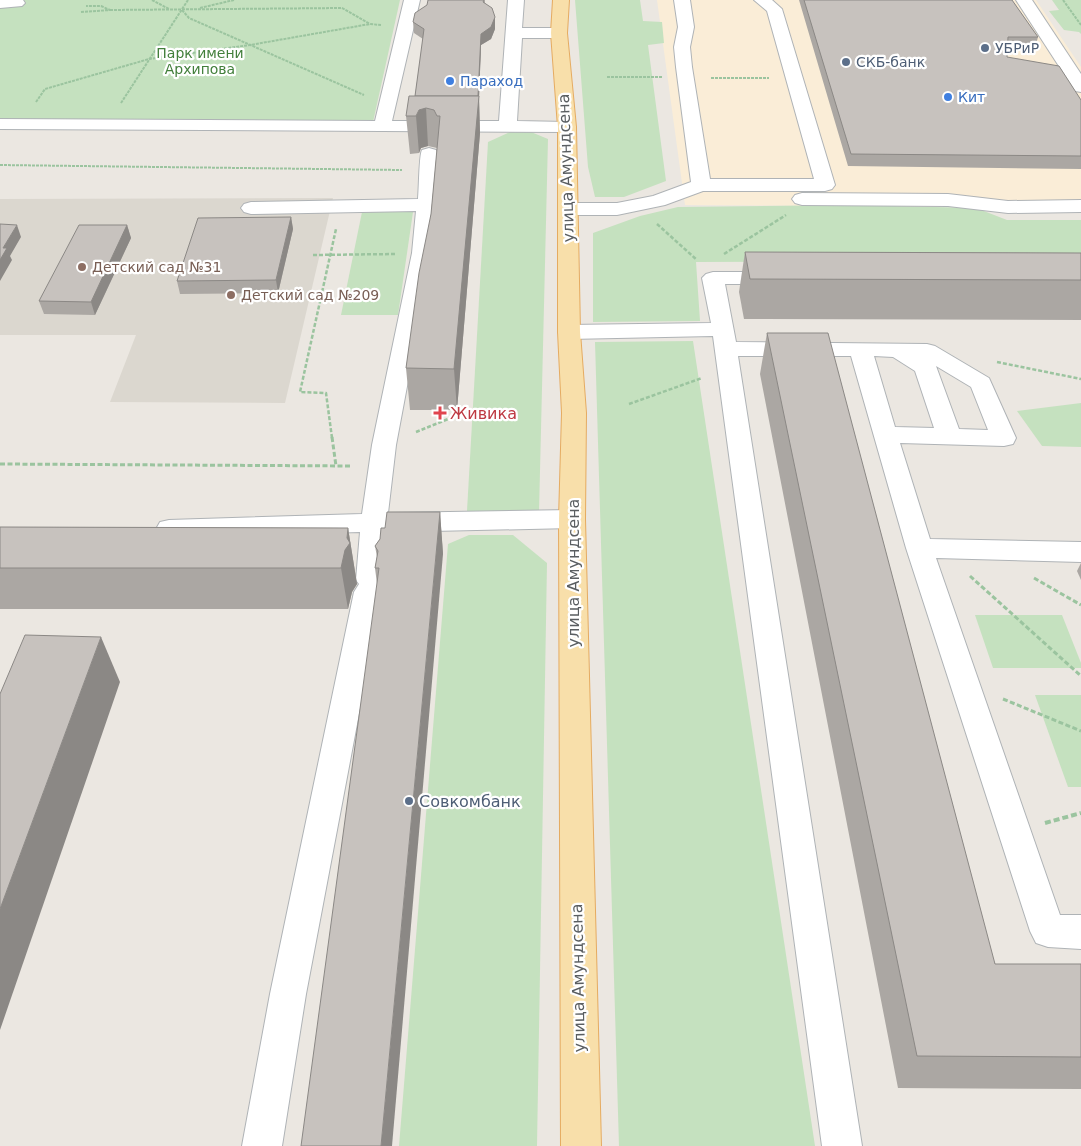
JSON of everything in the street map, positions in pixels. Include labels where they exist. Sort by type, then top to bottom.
[{"type":"main road","name":"улица Амундсена","points":[[561,0],[559,33],[567,127],[569,332],[574,413],[572,519],[581,1146]]},
{"type":"lane","points":[[382,127],[412,0]]},
{"type":"lane","points":[[508,126],[516,0]]},
{"type":"lane","points":[[682,0],[686,27],[682,47],[700,185]]},
{"type":"lane","points":[[568,209],[617,209],[658,201],[700,185],[825,185],[774,9],[762,0]]},
{"type":"lane","points":[[1024,0],[1079,82]]},
{"type":"lane","points":[[514,32],[559,33]]},
{"type":"lane","points":[[0,124],[382,127],[431,148],[508,126],[567,127]]},
{"type":"lane","points":[[262,1146],[288,994],[369,586],[374,522],[384,445],[422,253],[431,148]]},
{"type":"lane","points":[[658,201],[948,200],[1008,207],[1081,206]]},
{"type":"lane","points":[[251,208],[427,205]]},
{"type":"lane","points":[[802,278],[708,272],[726,349],[842,1146]]},
{"type":"lane","points":[[569,332],[726,349],[896,349],[927,351],[981,383],[1004,438],[886,434]]},
{"type":"lane","points":[[860,349],[886,434],[930,548],[964,682],[1048,931],[1081,932]]},
{"type":"lane","points":[[896,349],[925,367],[949,436]]},
{"type":"lane","points":[[149,529],[374,522],[572,519]]},
{"type":"lane","points":[[930,548],[1081,552]]},
{"type":"path","points":[[152,0],[170,9]]},
{"type":"path","points":[[107,125],[188,0]]},
{"type":"path","points":[[194,9],[234,0]]},
{"type":"path","points":[[1063,0],[1081,25]]},
{"type":"path","points":[[86,6],[101,6],[110,10]]},
{"type":"path","points":[[22,124],[44,90],[149,58],[250,45],[370,24],[342,8],[170,9],[81,12]]},
{"type":"path","points":[[182,9],[189,18],[387,105]]},
{"type":"path","points":[[607,77],[794,78]]},
{"type":"path","points":[[0,165],[431,148]]},
{"type":"path","points":[[655,223],[708,272],[813,199]]},
{"type":"path","points":[[0,464],[336,466],[326,393],[300,392],[331,255],[340,206]]},
{"type":"path","points":[[313,255],[422,253]]},
{"type":"path","points":[[629,404],[726,349]]},
{"type":"path","points":[[994,362],[1033,368],[1081,379]]},
{"type":"path","points":[[452,418],[490,411]]},
{"type":"path","points":[[930,548],[1081,676]]},
{"type":"path","points":[[964,682],[1081,731]]},
{"type":"shaded area","name":"Кит","points":[[657,0],[1036,0],[1081,67],[1081,208],[685,205]]},
{"type":"shaded area","points":[[333,198],[285,403],[110,402],[136,335],[0,335],[0,199]]},
{"type":"green space","name":"Парк имени Архипова","points":[[0,0],[400,0],[373,122],[0,121]]},
{"type":"green space","points":[[575,0],[640,0],[643,21],[662,22],[664,43],[648,45],[666,181],[624,197],[595,197],[588,167]]},
{"type":"green space","points":[[1052,0],[1081,0],[1081,34],[1064,30],[1049,11],[1059,10]]},
{"type":"green space","points":[[510,132],[531,132],[548,139],[539,513],[467,511],[488,142]]},
{"type":"green space","points":[[852,205],[976,208],[1007,220],[1081,220],[1081,261],[696,262],[700,321],[593,322],[593,233],[640,216],[678,207]]},
{"type":"green space","points":[[362,212],[413,212],[398,315],[341,315]]},
{"type":"green space","points":[[693,341],[815,1146],[619,1146],[595,342]]},
{"type":"green space","points":[[1081,403],[1081,447],[1042,446],[1017,411]]},
{"type":"green space","points":[[469,535],[513,535],[547,563],[537,1146],[399,1146],[448,544]]},
{"type":"green space","points":[[975,615],[1062,615],[1081,663],[1081,668],[993,668]]},
{"type":"green space","points":[[1035,695],[1081,695],[1081,787],[1068,787]]},
{"type":"building","name":"Параход","points":[[428,0],[484,0],[483,2],[492,8],[495,17],[491,27],[481,34],[478,96],[415,96],[424,29],[413,22],[415,13],[427,5]]},
{"type":"building","name":"Кит","points":[[804,0],[1012,0],[1038,37],[1008,37],[1007,57],[1059,66],[1081,100],[1081,156],[851,154]]},
{"type":"building","points":[[409,96],[479,96],[454,369],[406,368],[419,273],[431,214],[440,116],[437,116],[434,110],[426,108],[419,110],[416,116],[406,116]]},
{"type":"building","points":[[291,217],[276,280],[177,281],[198,218]]},
{"type":"building","points":[[0,224],[17,225],[3,248],[7,248],[0,260]]},
{"type":"building","points":[[79,225],[127,225],[91,302],[39,301]]},
{"type":"building","points":[[745,252],[1081,253],[1081,280],[750,279]]},
{"type":"building","points":[[767,333],[828,333],[995,964],[1081,964],[1081,1057],[917,1056]]},
{"type":"building","points":[[387,512],[440,512],[381,1146],[301,1146],[379,568],[375,568],[378,551],[375,546],[380,539],[381,528],[385,528]]},
{"type":"building","points":[[0,527],[348,528],[347,538],[350,543],[345,550],[341,568],[0,568]]},
{"type":"building","points":[[25,635],[101,637],[0,909],[0,694]]},
{"type":"place","name":"УБРиР","points":[[985,48]]},
{"type":"place","name":"СКБ-банк","points":[[846,62]]},
{"type":"place","name":"Параход","points":[[450,81]]},
{"type":"place","name":"Кит","points":[[948,97]]},
{"type":"place","name":"Детский сад №31","points":[[82,267]]},
{"type":"place","name":"Детский сад №209","points":[[231,295]]},
{"type":"place","name":"Живика","points":[[440,413]]},
{"type":"place","name":"Совкомбанк","points":[[409,801]]}]
